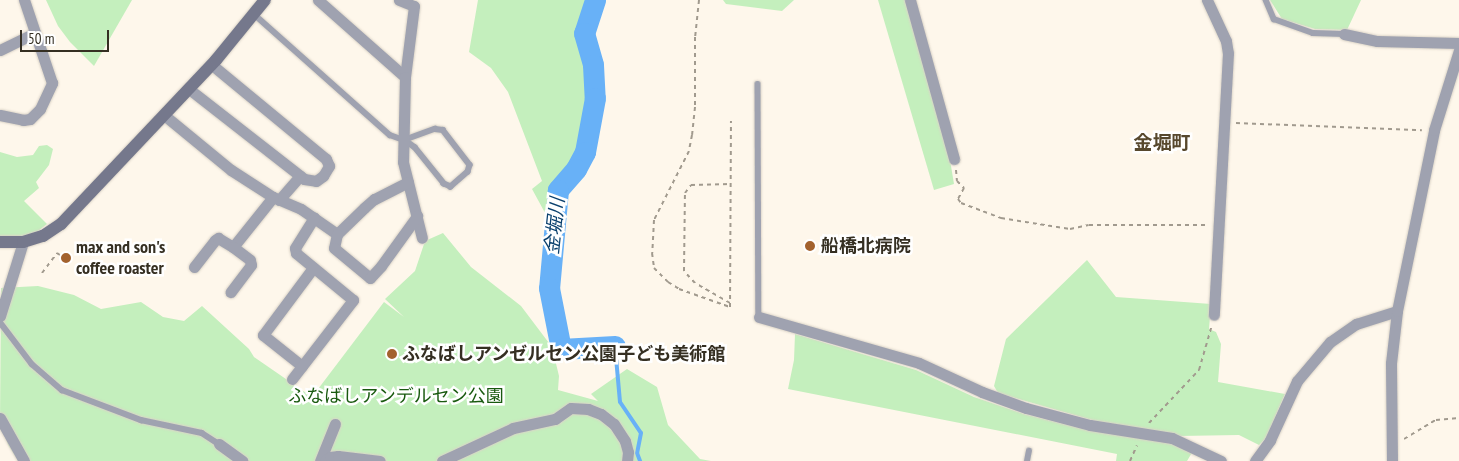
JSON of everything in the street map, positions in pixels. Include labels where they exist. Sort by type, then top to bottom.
[{"type":"street","points":[[0,115],[23,120],[30,119],[40,109],[52,83],[24,0]]},
{"type":"street","points":[[0,242],[23,242],[43,236],[61,224],[212,65],[265,0]]},
{"type":"street","points":[[318,0],[405,77]]},
{"type":"street","points":[[399,0],[414,6],[405,77],[403,162],[422,238]]},
{"type":"street","points":[[910,0],[954,159]]},
{"type":"street","points":[[1207,0],[1226,41],[1228,52],[1214,315]]},
{"type":"street","points":[[0,50],[35,33]]},
{"type":"street","points":[[1344,34],[1377,40],[1459,43]]},
{"type":"street","points":[[1392,461],[1391,364],[1397,311],[1434,130],[1459,50]]},
{"type":"street","points":[[189,89],[300,176],[311,182],[319,180],[326,173],[329,162],[212,65]]},
{"type":"street","points":[[164,115],[231,170],[276,199],[301,209],[337,234]]},
{"type":"street","points":[[233,248],[276,199],[300,176]]},
{"type":"street","points":[[408,182],[374,199],[337,234],[334,248],[370,278],[381,266],[416,216]]},
{"type":"street","points":[[292,379],[353,300],[298,257],[295,248],[314,218]]},
{"type":"street","points":[[194,267],[218,238],[233,248],[250,260],[251,264],[231,292]]},
{"type":"street","points":[[0,316],[23,242]]},
{"type":"street","points":[[302,366],[263,335],[313,268]]},
{"type":"street","points":[[1255,461],[1270,440],[1297,381],[1330,342],[1356,324],[1397,311]]},
{"type":"street","points":[[759,318],[919,363],[982,392],[1026,408],[1090,425],[1172,438],[1221,461]]},
{"type":"street","points":[[442,461],[513,428],[556,419],[572,408],[588,409],[601,414],[614,424],[625,441],[628,452],[627,461]]},
{"type":"street","points":[[0,418],[24,461]]},
{"type":"street","points":[[320,461],[335,424]]},
{"type":"street","points":[[219,444],[242,461]]},
{"type":"street","points":[[325,461],[338,456],[380,461]]},
{"type":"lane","points":[[1266,0],[1274,19],[1313,33],[1344,34]]},
{"type":"lane","points":[[254,14],[390,135],[404,140],[415,148],[448,187],[451,187],[468,172],[470,165],[442,130],[434,129],[404,140]]},
{"type":"lane","points":[[758,84],[759,318]]},
{"type":"lane","points":[[0,322],[32,364],[62,390],[141,420],[202,433],[219,444]]},
{"type":"lane","points":[[1027,461],[1029,451]]},
{"type":"path","points":[[699,0],[695,37],[696,73],[692,135],[686,158],[654,220],[652,253],[654,268],[668,282],[679,289],[730,307],[731,121]]},
{"type":"path","points":[[1224,122],[1434,130]]},
{"type":"path","points":[[954,159],[957,181],[964,188],[958,198],[960,203],[1001,218],[1070,229],[1089,225],[1220,225]]},
{"type":"path","points":[[730,303],[695,284],[684,271],[684,193],[691,185],[731,184]]},
{"type":"path","points":[[42,273],[57,253],[60,255]]},
{"type":"path","points":[[1130,461],[1142,434],[1150,422],[1199,370],[1214,315]]},
{"type":"path","points":[[1392,447],[1436,420],[1459,418]]},
{"type":"green space","points":[[46,0],[132,0],[94,66],[70,42],[58,26]]},
{"type":"green space","points":[[478,0],[590,0],[580,37],[590,66],[591,98],[581,151],[552,192],[551,214],[546,214],[532,189],[542,181],[508,92],[491,68],[469,52]]},
{"type":"green space","points":[[723,0],[794,0],[782,11],[726,4]]},
{"type":"green space","points":[[878,0],[906,0],[950,160],[954,184],[934,190]]},
{"type":"green space","points":[[1270,0],[1361,0],[1347,30],[1315,29],[1282,19]]},
{"type":"green space","points":[[47,145],[53,149],[49,165],[36,182],[39,188],[24,201],[47,224],[38,231],[23,236],[0,236],[0,152],[17,157],[33,155],[39,146]]},
{"type":"green space","name":"ふなばしアンデルセン公園","points":[[443,233],[471,267],[521,306],[552,347],[559,376],[558,390],[598,401],[591,394],[627,369],[657,387],[668,425],[700,459],[711,461],[18,461],[8,445],[0,423],[1,288],[38,286],[74,295],[101,309],[141,302],[163,317],[184,321],[202,306],[249,349],[254,357],[312,397],[384,302],[404,317],[385,299],[415,271],[425,241]]},
{"type":"green space","points":[[1087,260],[1116,297],[1211,304],[1209,329],[1216,332],[1221,344],[1218,382],[1285,394],[1266,438],[1259,445],[1239,435],[1179,436],[1092,420],[998,393],[994,386],[1006,339]]},
{"type":"green space","points":[[795,334],[916,370],[974,397],[1024,414],[1087,430],[1170,441],[1193,451],[1187,461],[1116,461],[1117,454],[788,389],[794,360]]},
{"type":"waterway","name":"金堀川","points":[[595,0],[584,33],[593,65],[595,98],[585,152],[576,169],[558,190],[549,288],[561,349],[615,346]]},
{"type":"waterway","points":[[615,346],[620,402],[641,433],[637,453],[640,461]]},
{"type":"place","name":"船橋北病院","points":[[810,246]]},
{"type":"place","name":"max and son's coffee roaster","points":[[66,258]]},
{"type":"place","name":"ふなばしアンゼルセン公園子ども美術館","points":[[392,354]]},
{"type":"district","name":"金堀町","points":[[1162,143]]}]
